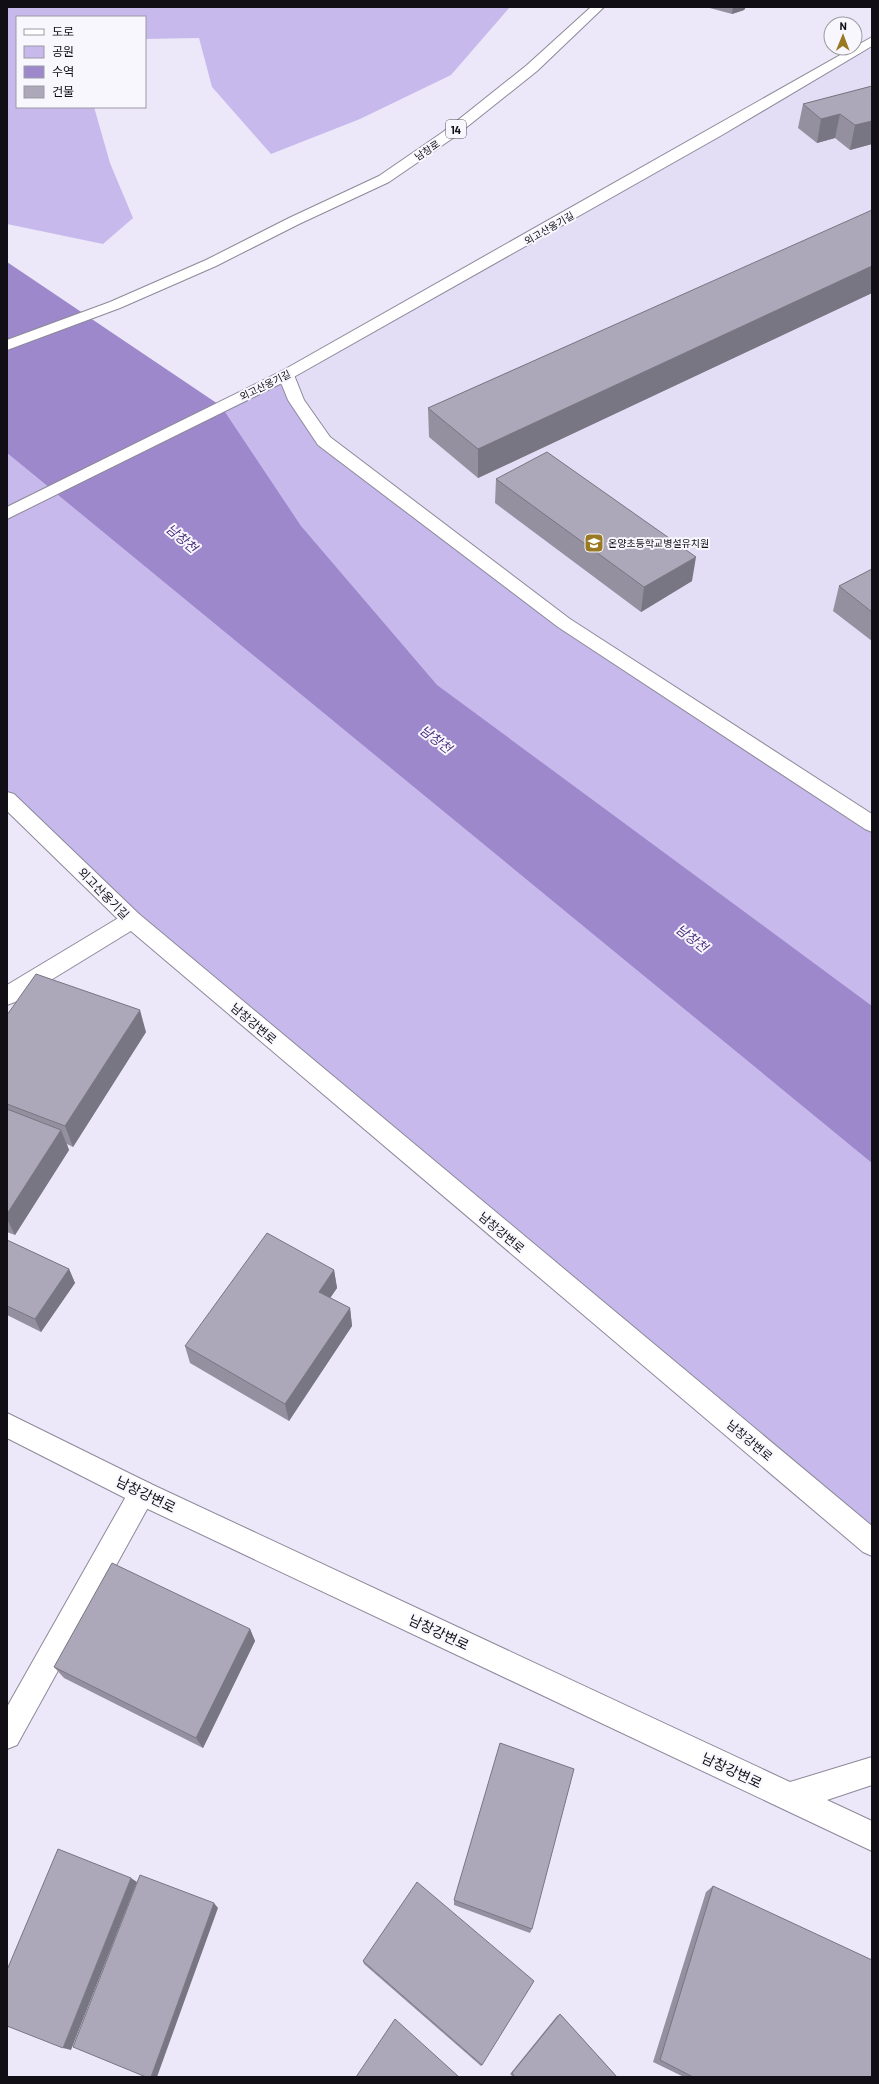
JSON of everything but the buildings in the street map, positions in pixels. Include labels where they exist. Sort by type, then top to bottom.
[{"type":"street","name":"남창로","points":[[7,345],[115,304],[211,263],[294,221],[384,179],[448,135],[532,68],[598,7]]},
{"type":"street","name":"외고산옹기길","points":[[7,514],[221,406],[286,375],[710,136],[872,41]]},
{"type":"street","points":[[286,375],[296,400],[324,441],[564,622],[872,824]]},
{"type":"street","name":"외고산옹기길","points":[[7,799],[132,920],[7,996]]},
{"type":"street","name":"남창강변로","points":[[132,920],[872,1543]]},
{"type":"street","name":"남창강변로","points":[[7,1425],[142,1493],[872,1836]]},
{"type":"street","points":[[7,1735],[142,1493]]},
{"type":"street","points":[[789,1797],[872,1771]]},
{"type":"shaded area","points":[[872,40],[872,828],[564,623],[324,441],[286,375],[844,56],[863,56],[863,45]]},
{"type":"green space","points":[[7,7],[510,7],[451,75],[360,119],[271,154],[212,87],[199,38],[146,39],[146,16],[16,16],[16,108],[94,108],[110,163],[133,218],[103,244],[7,224]]},
{"type":"green space","points":[[286,375],[324,441],[564,623],[872,828],[872,1543],[132,920],[7,799],[7,453],[53,491]]},
{"type":"water","name":"남창천","points":[[7,262],[221,406],[301,526],[437,685],[872,1006],[872,1163],[7,453]]},
{"type":"place","name":"온양초등학교병설유치원","points":[[594,543]]}]
